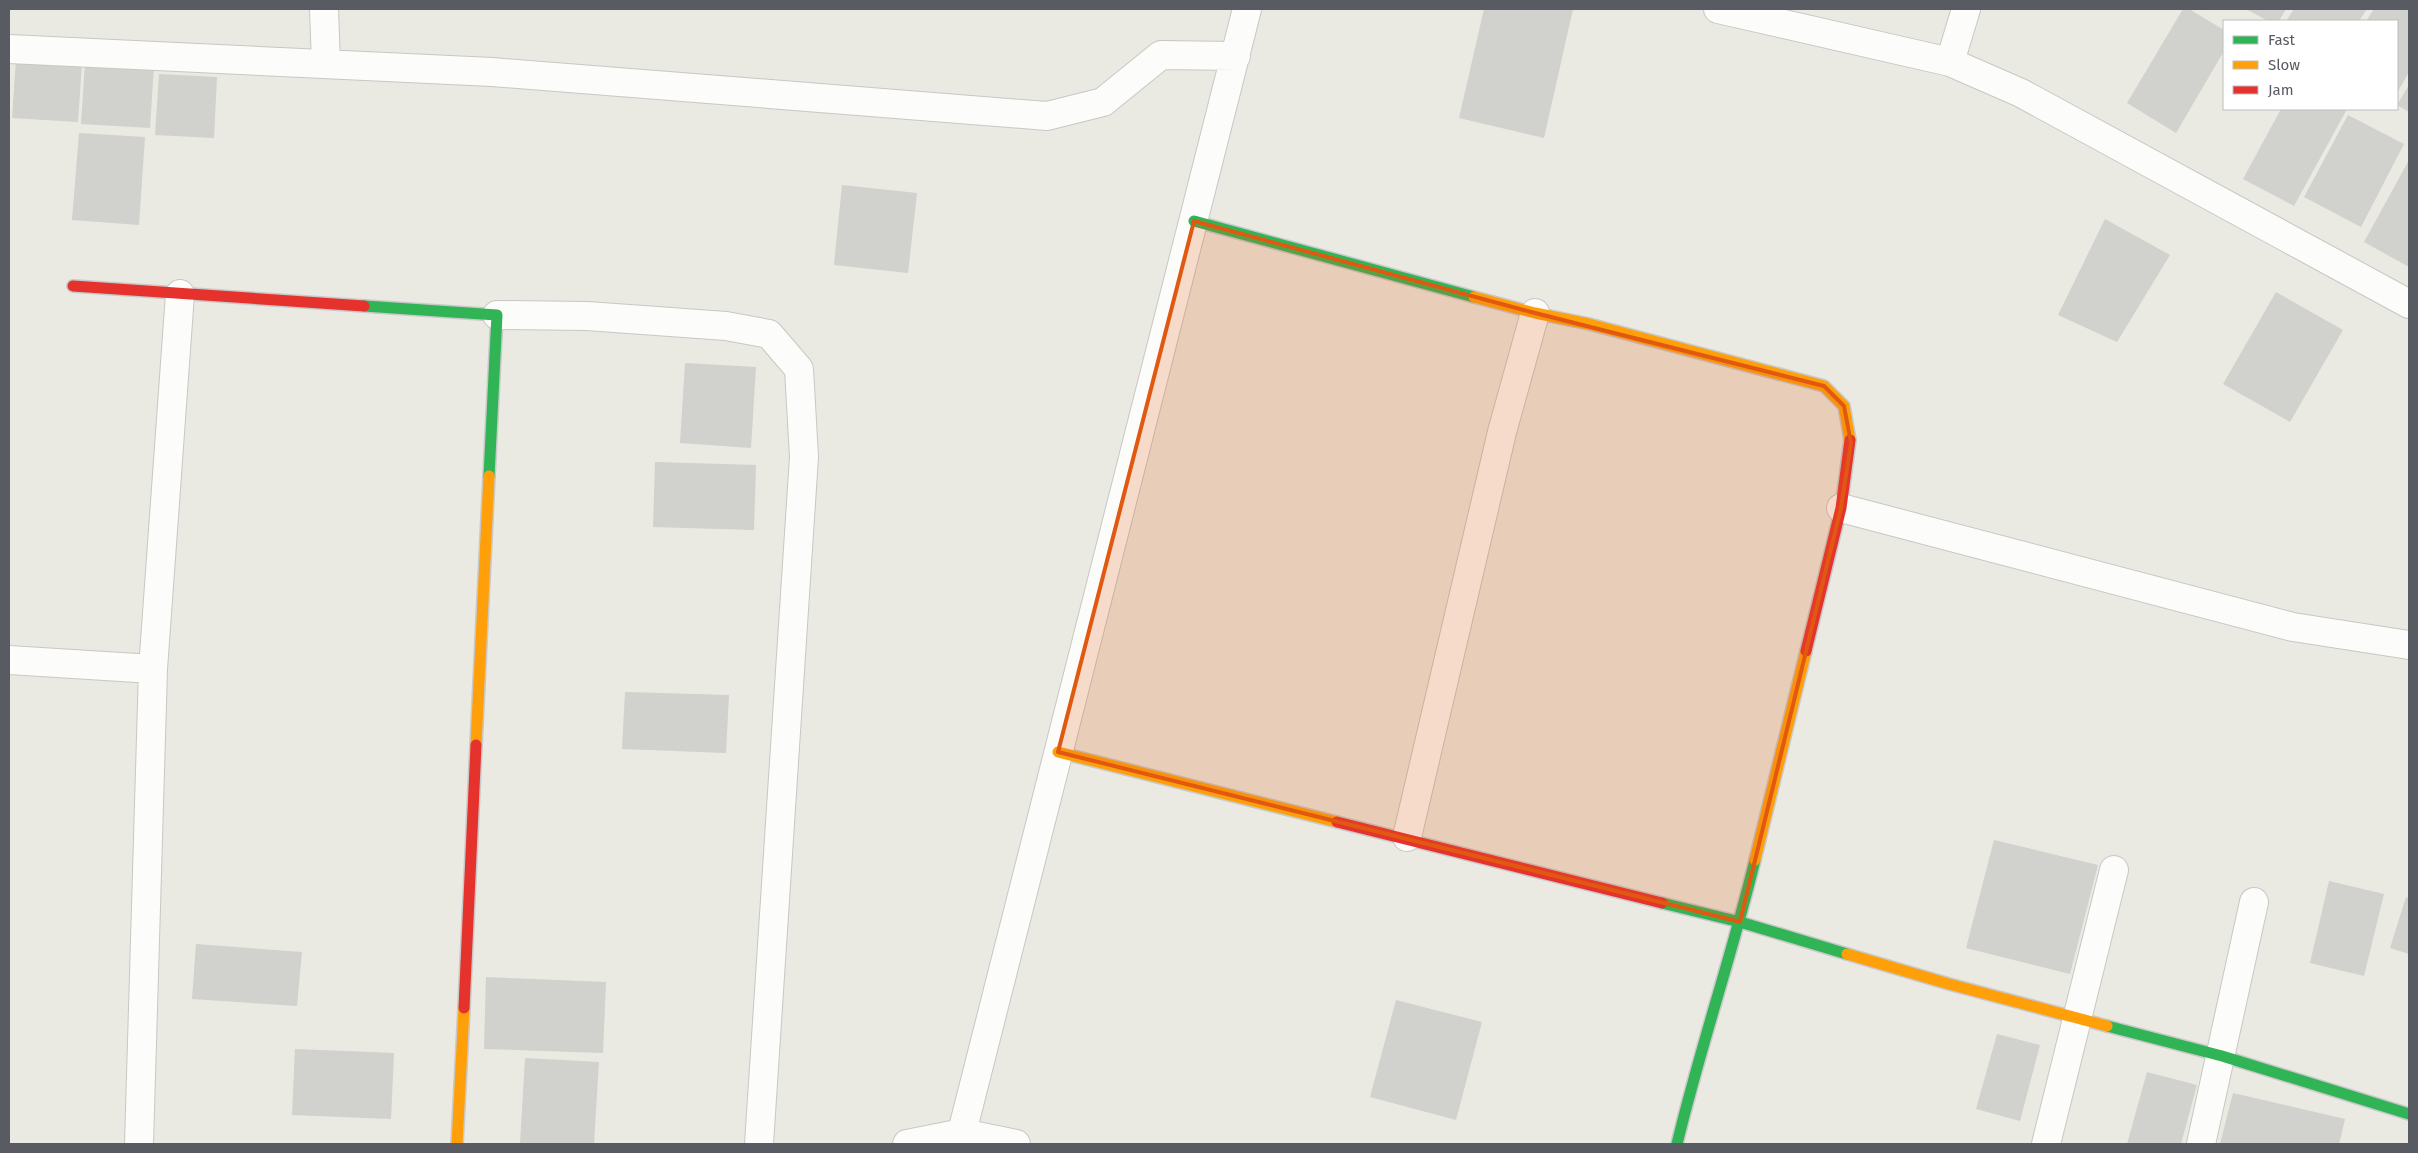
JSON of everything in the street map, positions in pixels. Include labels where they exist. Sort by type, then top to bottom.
[{"type":"street","points":[[324,9],[326,64]]},
{"type":"street","points":[[961,1139],[1247,9]]},
{"type":"street","points":[[1718,9],[1950,62],[2021,93],[2409,304]]},
{"type":"street","points":[[1950,62],[1966,9]]},
{"type":"street","points":[[9,49],[492,72],[1047,116],[1103,102],[1161,55],[1236,56]]},
{"type":"street","points":[[1194,221],[1535,314],[1589,324],[1824,386],[1844,406],[1851,443],[1841,508],[1740,922],[1693,1076],[1677,1144]]},
{"type":"street","points":[[74,286],[497,316],[587,316],[726,326],[769,334],[799,368],[804,457],[759,1144]]},
{"type":"street","points":[[139,1144],[153,669],[180,294]]},
{"type":"street","points":[[1407,837],[1502,432],[1535,314]]},
{"type":"street","points":[[456,1144],[497,316]]},
{"type":"street","points":[[1841,508],[2293,627],[2409,645]]},
{"type":"street","points":[[9,660],[153,669]]},
{"type":"street","points":[[1058,752],[1407,837],[1740,922],[2077,1018],[2222,1056],[2409,1114]]},
{"type":"street","points":[[2046,1144],[2114,870]]},
{"type":"street","points":[[2201,1144],[2222,1056],[2254,902]]},
{"type":"street","points":[[906,1144],[961,1139],[1016,1144]]},
{"type":"highlighted area","points":[[1194,221],[1535,313],[1824,386],[1844,406],[1851,443],[1841,508],[1740,922],[1058,752]]},
{"type":"building","points":[[1484,9],[1573,9],[1544,138],[1459,118]]},
{"type":"building","points":[[2183,9],[2189,9],[2223,29],[2223,53],[2176,133],[2127,103]]},
{"type":"building","points":[[2246,9],[2286,9],[2280,20],[2266,20]]},
{"type":"building","points":[[2294,9],[2367,9],[2360,20],[2287,20]]},
{"type":"building","points":[[2374,9],[2409,9],[2409,72],[2398,91],[2398,20],[2367,20]]},
{"type":"building","points":[[16,60],[82,63],[78,122],[12,118]]},
{"type":"building","points":[[85,62],[154,66],[150,128],[81,124]]},
{"type":"building","points":[[159,74],[217,77],[214,138],[155,135]]},
{"type":"building","points":[[2409,85],[2409,112],[2398,106]]},
{"type":"building","points":[[2280,110],[2346,110],[2294,206],[2243,179]]},
{"type":"building","points":[[2348,115],[2404,144],[2361,227],[2304,197]]},
{"type":"building","points":[[79,133],[145,137],[139,225],[72,220]]},
{"type":"building","points":[[2409,160],[2409,267],[2364,242]]},
{"type":"building","points":[[842,185],[917,193],[908,273],[834,265]]},
{"type":"building","points":[[2105,219],[2170,255],[2117,342],[2058,315]]},
{"type":"building","points":[[2276,292],[2343,330],[2290,422],[2223,384]]},
{"type":"building","points":[[685,363],[756,367],[751,448],[680,443]]},
{"type":"building","points":[[655,462],[756,465],[754,530],[653,527]]},
{"type":"building","points":[[625,692],[729,695],[726,753],[622,749]]},
{"type":"building","points":[[1994,840],[2098,865],[2070,974],[1966,948]]},
{"type":"building","points":[[2329,881],[2384,894],[2364,976],[2310,963]]},
{"type":"building","points":[[2406,897],[2409,898],[2409,954],[2390,948]]},
{"type":"building","points":[[196,944],[302,952],[297,1006],[192,999]]},
{"type":"building","points":[[486,977],[606,982],[603,1053],[484,1049]]},
{"type":"building","points":[[1396,1000],[1482,1022],[1456,1120],[1370,1097]]},
{"type":"building","points":[[1997,1034],[2040,1045],[2020,1121],[1976,1109]]},
{"type":"building","points":[[295,1049],[394,1053],[391,1119],[292,1115]]},
{"type":"building","points":[[525,1058],[599,1062],[594,1144],[520,1144]]},
{"type":"building","points":[[2147,1072],[2197,1085],[2181,1144],[2127,1144]]},
{"type":"building","points":[[2233,1093],[2345,1119],[2339,1144],[2220,1144]]},
{"type":"traffic: fast","points":[[1194,221],[1474,297]]},
{"type":"traffic: fast","points":[[364,306],[497,315],[489,476]]},
{"type":"traffic: fast","points":[[1677,1144],[1755,860]]},
{"type":"traffic: fast","points":[[1662,903],[1740,922],[1847,954]]},
{"type":"traffic: fast","points":[[2107,1026],[2222,1056],[2409,1114]]},
{"type":"traffic: slow","points":[[1474,297],[1535,313],[1589,324],[1824,386],[1844,406],[1850,440]]},
{"type":"traffic: slow","points":[[476,745],[489,476]]},
{"type":"traffic: slow","points":[[1755,860],[1806,651]]},
{"type":"traffic: slow","points":[[1058,752],[1337,822]]},
{"type":"traffic: slow","points":[[1847,954],[1949,984],[2107,1026]]},
{"type":"traffic: slow","points":[[457,1144],[464,1008]]},
{"type":"traffic: jam","points":[[73,286],[364,306]]},
{"type":"traffic: jam","points":[[1806,651],[1841,508],[1850,440]]},
{"type":"traffic: jam","points":[[464,1008],[476,745]]},
{"type":"traffic: jam","points":[[1337,822],[1662,903]]}]
